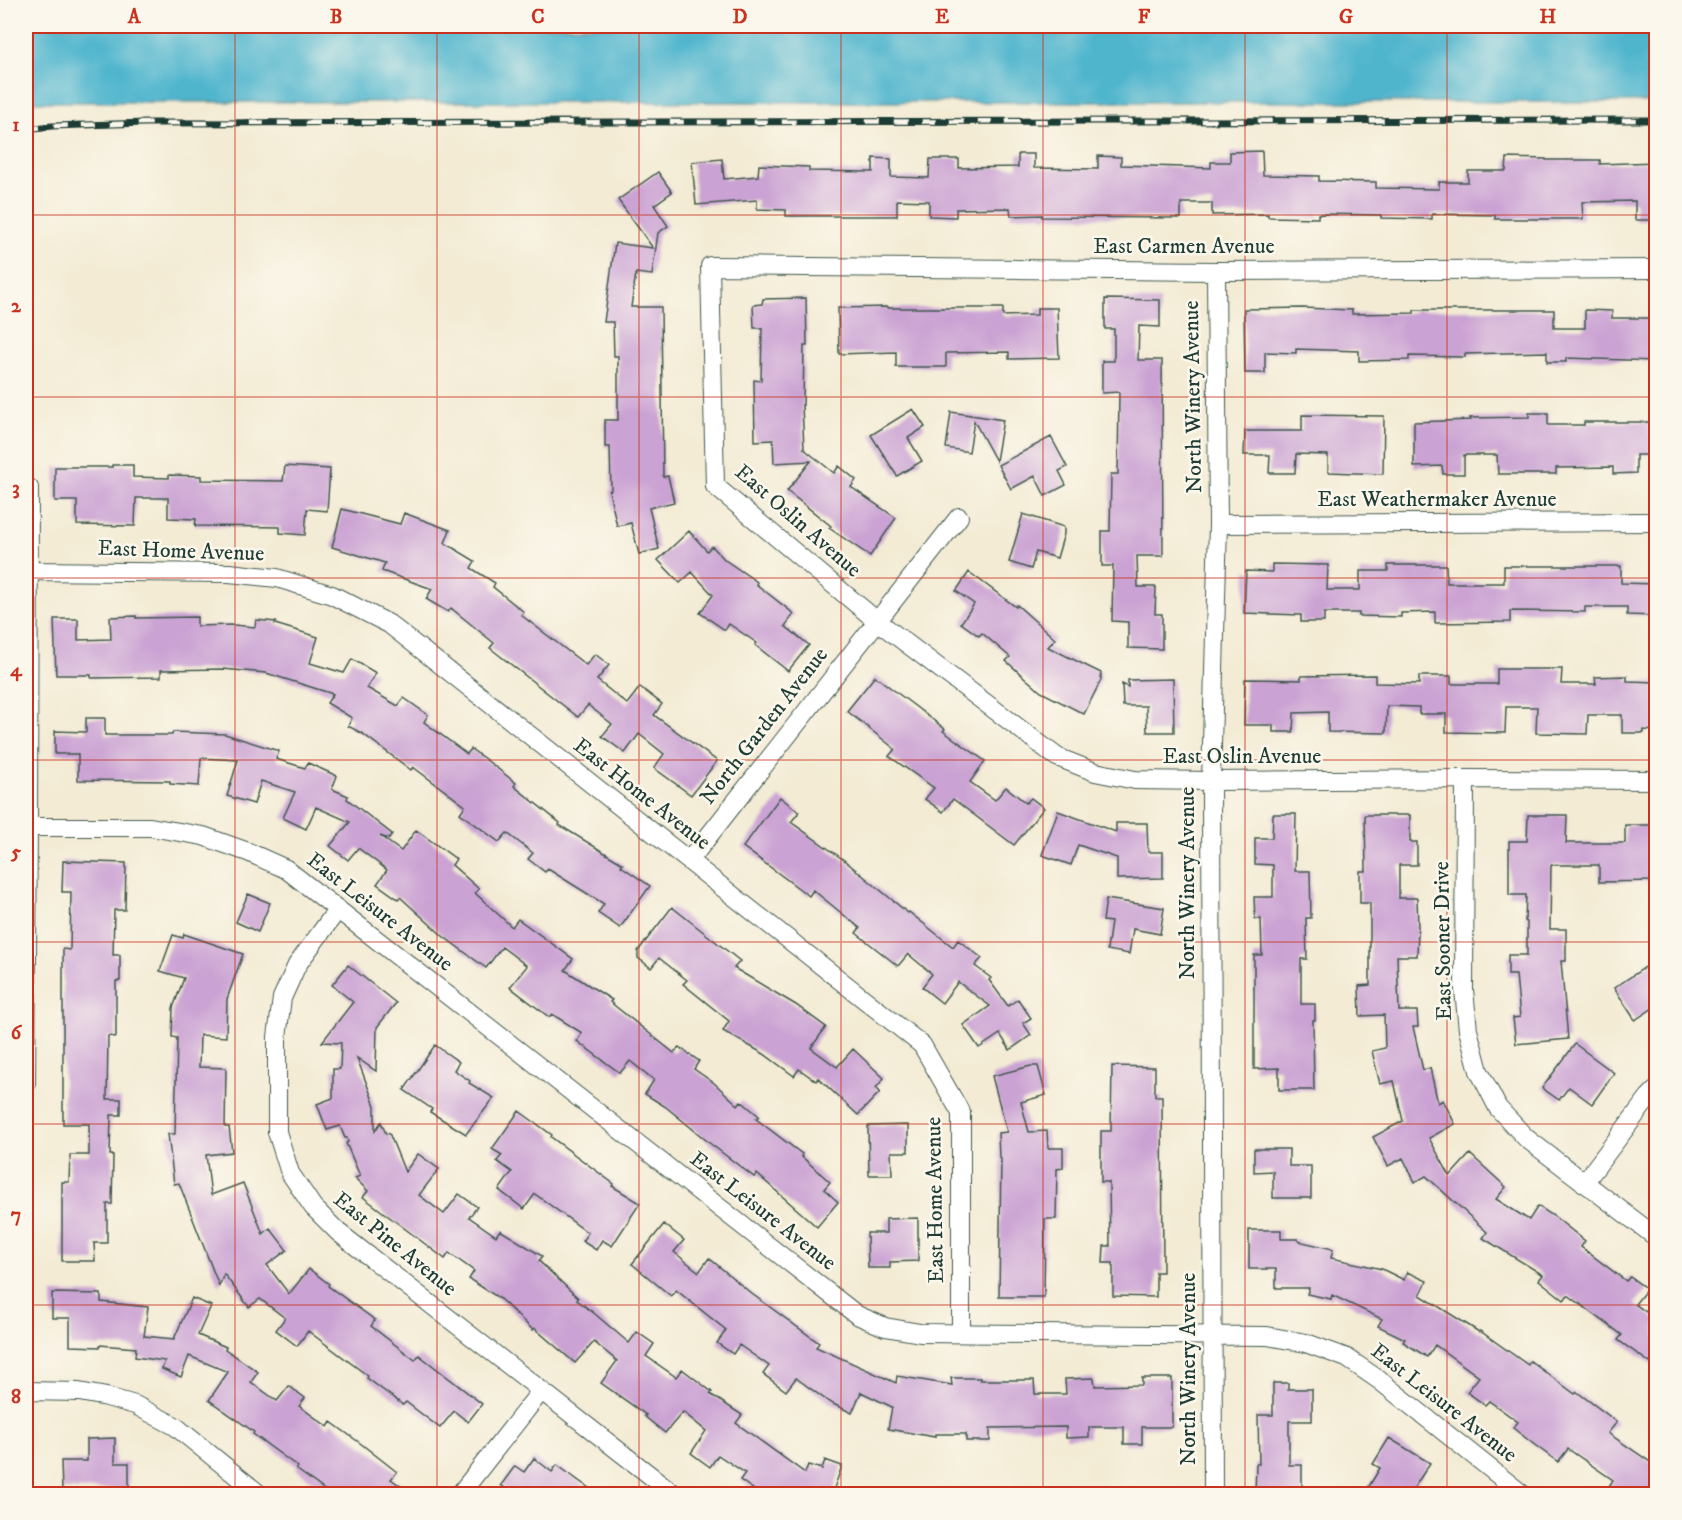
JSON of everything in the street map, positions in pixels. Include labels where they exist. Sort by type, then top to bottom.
[{"type":"street","name":"East Carmen Avenue","points":[[711,266],[1216,271],[1656,269]]},
{"type":"street","name":"East Oslin Avenue","points":[[711,266],[715,486],[877,621],[1057,757],[1095,772],[1135,780],[1656,780]]},
{"type":"street","name":"North Winery Avenue","points":[[1213,1494],[1211,781],[1218,524],[1216,271]]},
{"type":"street","points":[[26,486],[29,488],[26,1084]]},
{"type":"street","points":[[877,621],[960,516]]},
{"type":"street","name":"East Weathermaker Avenue","points":[[1218,524],[1656,522]]},
{"type":"street","name":"East Home Avenue","points":[[29,571],[229,573],[277,578],[332,595],[388,624],[922,1046],[961,1113],[961,1333]]},
{"type":"street","name":"North Garden Avenue","points":[[689,861],[877,621]]},
{"type":"street","name":"East Sooner Drive","points":[[1465,779],[1464,990],[1468,1030],[1479,1071],[1498,1108],[1526,1138],[1656,1236]]},
{"type":"street","name":"East Leisure Avenue","points":[[27,827],[150,827],[203,836],[286,869],[857,1315],[885,1327],[920,1333],[1267,1336],[1306,1343],[1347,1358],[1379,1380],[1521,1494]]},
{"type":"street","name":"East Pine Avenue","points":[[338,909],[297,965],[282,998],[277,1036],[277,1132],[290,1173],[313,1207],[339,1232],[674,1494]]},
{"type":"street","points":[[1584,1183],[1656,1090]]},
{"type":"street","points":[[26,1391],[79,1392],[107,1397],[135,1406],[176,1426],[259,1494]]},
{"type":"street","points":[[460,1494],[540,1391]]},
{"type":"water","points":[[26,26],[1656,26],[1656,102],[26,102]]},
{"type":"building","points":[[1262,151],[1263,175],[1319,176],[1319,181],[1376,182],[1376,188],[1439,189],[1439,182],[1468,182],[1468,171],[1506,171],[1507,158],[1600,160],[1600,164],[1656,162],[1656,220],[1635,220],[1635,201],[1582,202],[1583,219],[1495,219],[1495,215],[1432,214],[1432,219],[1381,218],[1381,215],[1318,214],[1318,218],[1268,217],[1268,214],[1212,215],[1212,203],[1181,203],[1181,218],[1011,216],[1010,208],[956,209],[956,217],[929,216],[929,201],[897,200],[897,216],[786,216],[786,210],[757,209],[757,200],[696,205],[692,162],[722,159],[724,179],[758,176],[759,165],[809,167],[809,171],[873,172],[873,158],[891,159],[891,177],[929,178],[930,159],[959,159],[959,168],[1018,167],[1018,154],[1034,154],[1034,168],[1098,169],[1098,156],[1121,157],[1121,165],[1211,168],[1211,162],[1230,162],[1230,152]]},
{"type":"building","points":[[658,172],[672,192],[654,205],[668,226],[658,233],[652,275],[636,273],[631,307],[661,307],[663,477],[668,476],[674,502],[649,508],[659,549],[639,554],[631,523],[617,526],[609,491],[611,490],[610,447],[605,447],[605,420],[618,420],[618,356],[614,356],[613,322],[604,322],[615,243],[653,248],[618,200]]},
{"type":"building","points":[[806,298],[807,346],[804,346],[802,405],[804,449],[834,473],[839,466],[856,480],[851,487],[896,518],[870,556],[829,528],[831,526],[787,491],[811,461],[774,463],[773,440],[755,441],[754,380],[761,381],[762,328],[754,328],[753,305],[762,304],[763,299]]},
{"type":"building","points":[[1105,299],[1160,300],[1160,327],[1139,326],[1138,360],[1162,360],[1163,556],[1137,556],[1138,587],[1156,587],[1155,614],[1162,614],[1162,649],[1128,648],[1128,622],[1112,621],[1113,566],[1102,566],[1102,531],[1110,531],[1111,474],[1118,474],[1119,392],[1102,393],[1102,361],[1114,361],[1114,329],[1105,329]]},
{"type":"building","points":[[838,308],[1003,308],[1003,316],[1037,315],[1037,308],[1057,308],[1059,358],[1009,359],[1009,352],[946,353],[946,367],[896,367],[896,352],[839,354]]},
{"type":"building","points":[[1244,309],[1352,310],[1352,314],[1414,313],[1414,310],[1554,310],[1554,328],[1585,328],[1585,310],[1612,311],[1612,318],[1656,318],[1656,361],[1566,358],[1566,362],[1547,362],[1547,352],[1465,354],[1465,357],[1409,356],[1409,360],[1359,361],[1359,351],[1296,349],[1296,353],[1265,352],[1265,373],[1245,373]]},
{"type":"building","points":[[913,409],[925,427],[908,438],[922,461],[897,476],[871,435]]},
{"type":"building","points":[[951,412],[1003,420],[996,461],[974,421],[969,452],[946,448]]},
{"type":"building","points":[[1529,413],[1548,413],[1548,425],[1584,425],[1584,422],[1656,422],[1656,455],[1636,455],[1636,473],[1613,474],[1613,467],[1556,468],[1556,474],[1498,474],[1497,455],[1464,455],[1464,474],[1443,474],[1442,466],[1414,467],[1414,422],[1529,417]]},
{"type":"building","points":[[1302,415],[1384,416],[1383,474],[1328,472],[1328,455],[1296,454],[1295,473],[1269,473],[1270,455],[1244,455],[1245,431],[1302,431]]},
{"type":"building","points":[[1051,437],[1067,467],[1059,471],[1066,485],[1045,496],[1035,476],[1011,489],[998,465]]},
{"type":"building","points":[[112,465],[133,465],[133,477],[201,476],[201,480],[283,481],[285,466],[330,469],[327,511],[307,509],[305,535],[280,533],[280,527],[195,526],[196,519],[168,518],[168,498],[136,498],[135,526],[77,525],[77,501],[55,501],[55,467],[112,467]]},
{"type":"building","points":[[342,509],[400,524],[404,513],[450,530],[445,543],[475,561],[471,568],[495,583],[493,587],[524,612],[521,615],[586,665],[595,654],[609,665],[597,680],[627,704],[640,687],[662,704],[654,715],[717,761],[691,795],[654,768],[664,754],[639,734],[625,753],[602,736],[612,724],[588,705],[578,717],[490,648],[494,643],[451,608],[448,612],[426,599],[432,589],[382,571],[385,563],[332,547]]},
{"type":"building","points":[[1023,514],[1064,527],[1057,558],[1036,552],[1031,569],[1009,562]]},
{"type":"building","points":[[689,531],[707,551],[712,546],[725,560],[757,582],[756,584],[794,614],[785,626],[809,645],[788,671],[755,645],[757,643],[729,624],[725,630],[700,613],[713,595],[692,572],[680,583],[658,560]]},
{"type":"building","points":[[1272,564],[1328,565],[1327,590],[1360,590],[1360,571],[1388,571],[1388,565],[1446,565],[1447,583],[1504,583],[1504,566],[1621,566],[1621,583],[1656,584],[1656,616],[1627,615],[1627,607],[1585,607],[1585,612],[1510,611],[1510,622],[1435,623],[1435,612],[1401,613],[1401,617],[1359,616],[1359,613],[1324,613],[1324,622],[1301,622],[1301,615],[1244,613],[1246,571],[1272,572]]},
{"type":"building","points":[[969,572],[1016,607],[1017,605],[1055,639],[1048,647],[1101,673],[1101,680],[1084,714],[1041,692],[1006,661],[1010,657],[982,633],[979,636],[961,623],[974,604],[956,591]]},
{"type":"building","points":[[136,616],[136,618],[197,617],[197,626],[255,627],[256,620],[276,622],[275,624],[318,637],[310,663],[344,673],[352,659],[376,673],[367,688],[398,706],[404,698],[428,715],[424,722],[467,754],[471,749],[489,762],[516,783],[514,786],[560,823],[559,825],[623,864],[621,866],[650,886],[620,928],[598,913],[604,904],[548,869],[545,872],[528,859],[533,853],[507,833],[499,842],[460,813],[465,806],[413,767],[411,770],[363,734],[348,726],[352,718],[327,703],[333,694],[266,673],[223,669],[161,670],[161,677],[91,678],[91,675],[56,675],[54,619],[78,619],[78,640],[111,639],[110,617]]},
{"type":"building","points":[[1497,669],[1562,669],[1561,684],[1596,684],[1595,677],[1627,676],[1627,681],[1656,682],[1656,731],[1622,733],[1622,715],[1588,715],[1587,734],[1536,733],[1537,707],[1506,707],[1505,733],[1446,732],[1446,714],[1419,714],[1419,707],[1387,706],[1386,733],[1328,732],[1328,712],[1294,713],[1293,732],[1273,732],[1273,725],[1244,725],[1245,679],[1301,680],[1301,676],[1375,675],[1375,683],[1419,684],[1419,676],[1451,676],[1451,684],[1497,684]]},
{"type":"building","points":[[875,676],[945,729],[943,731],[985,761],[970,782],[995,800],[1006,787],[1026,803],[1031,798],[1044,808],[1014,845],[953,799],[943,812],[925,799],[934,788],[889,756],[895,749],[847,711]]},
{"type":"building","points":[[1173,679],[1174,732],[1147,732],[1146,706],[1123,706],[1122,684],[1128,687],[1128,680]]},
{"type":"building","points":[[86,718],[105,718],[105,735],[172,735],[173,732],[225,734],[279,751],[276,759],[305,768],[308,763],[337,776],[332,789],[348,796],[347,799],[392,834],[389,839],[380,836],[401,851],[416,830],[456,859],[452,865],[479,889],[475,893],[512,927],[518,919],[573,959],[565,970],[612,1000],[610,1002],[674,1053],[679,1047],[699,1061],[694,1069],[714,1083],[738,1105],[741,1101],[759,1116],[756,1119],[802,1154],[801,1156],[830,1182],[824,1189],[838,1202],[817,1227],[757,1174],[754,1177],[666,1107],[645,1094],[654,1080],[630,1061],[620,1073],[577,1041],[582,1033],[552,1014],[549,1017],[510,987],[527,966],[502,947],[486,968],[444,937],[400,897],[398,899],[377,884],[387,870],[358,848],[348,860],[330,846],[350,822],[316,807],[306,829],[283,818],[295,792],[261,781],[254,804],[227,796],[238,760],[201,758],[199,786],[170,784],[170,781],[78,780],[78,754],[55,754],[55,731],[86,732]]},
{"type":"building","points":[[780,797],[799,812],[791,822],[844,860],[953,947],[958,940],[982,958],[975,966],[991,978],[989,980],[1008,1006],[1018,999],[1031,1018],[1023,1023],[1031,1035],[1010,1050],[1000,1034],[979,1048],[963,1025],[990,1006],[958,982],[942,1003],[922,987],[932,974],[908,954],[898,966],[856,933],[860,928],[813,890],[809,896],[743,847]]},
{"type":"building","points":[[1058,811],[1116,832],[1116,823],[1147,823],[1148,852],[1163,852],[1163,878],[1117,879],[1117,858],[1078,845],[1071,865],[1042,855]]},
{"type":"building","points":[[1273,814],[1296,814],[1295,871],[1310,871],[1311,918],[1306,918],[1307,959],[1301,959],[1301,1004],[1315,1004],[1315,1020],[1313,1020],[1314,1090],[1279,1090],[1279,1068],[1254,1069],[1254,955],[1262,955],[1261,919],[1255,919],[1254,897],[1273,897],[1273,865],[1255,864],[1255,838],[1272,838]]},
{"type":"building","points":[[1365,815],[1410,815],[1410,842],[1417,842],[1417,865],[1399,865],[1399,898],[1417,898],[1418,928],[1417,956],[1397,956],[1399,1011],[1417,1011],[1418,1027],[1413,1027],[1423,1070],[1430,1068],[1438,1103],[1443,1100],[1455,1124],[1429,1138],[1450,1176],[1470,1154],[1506,1187],[1496,1199],[1529,1220],[1538,1206],[1585,1241],[1581,1247],[1626,1281],[1630,1277],[1647,1289],[1635,1304],[1656,1319],[1656,1367],[1618,1340],[1622,1335],[1568,1295],[1564,1300],[1539,1280],[1543,1275],[1483,1238],[1487,1232],[1426,1176],[1415,1182],[1403,1158],[1388,1166],[1373,1137],[1403,1121],[1394,1081],[1380,1084],[1372,1051],[1385,1048],[1384,1015],[1360,1016],[1359,986],[1370,985],[1370,903],[1360,903],[1360,871],[1366,871]]},
{"type":"building","points":[[1528,815],[1567,815],[1566,843],[1625,843],[1625,825],[1656,825],[1656,881],[1599,882],[1599,865],[1551,865],[1550,929],[1566,929],[1566,961],[1561,961],[1568,1039],[1516,1044],[1513,1018],[1520,1017],[1516,975],[1508,975],[1508,955],[1527,955],[1527,922],[1525,921],[1526,895],[1509,895],[1509,841],[1527,841]]},
{"type":"building","points":[[63,861],[126,863],[125,910],[114,910],[113,955],[120,955],[120,981],[116,981],[116,1037],[108,1036],[107,1099],[121,1099],[121,1115],[111,1115],[112,1204],[107,1204],[107,1243],[94,1243],[95,1261],[62,1261],[62,1182],[69,1182],[70,1155],[89,1155],[89,1124],[63,1124],[63,949],[70,950],[71,892],[62,892]]},
{"type":"building","points":[[248,894],[270,903],[258,932],[236,922]]},
{"type":"building","points":[[1106,899],[1164,908],[1160,934],[1133,929],[1129,954],[1107,950],[1111,922],[1103,921]]},
{"type":"building","points":[[672,907],[740,961],[734,968],[796,1005],[826,1027],[811,1048],[837,1067],[853,1049],[884,1078],[876,1088],[880,1092],[858,1115],[818,1078],[816,1081],[799,1069],[794,1076],[764,1054],[723,1031],[729,1021],[683,984],[687,980],[659,958],[651,968],[638,958],[638,951]]},
{"type":"building","points":[[184,934],[243,954],[227,999],[226,1037],[200,1035],[199,1067],[226,1068],[225,1127],[229,1127],[232,1152],[206,1155],[211,1195],[243,1183],[263,1234],[270,1228],[287,1250],[267,1265],[289,1294],[309,1269],[329,1284],[328,1286],[375,1320],[371,1326],[415,1360],[419,1355],[482,1404],[468,1422],[454,1411],[440,1428],[406,1402],[403,1405],[308,1331],[297,1346],[276,1330],[285,1318],[260,1299],[249,1307],[224,1274],[219,1286],[179,1183],[174,1184],[168,1134],[175,1134],[177,1038],[172,1037],[173,1008],[184,978],[160,971],[173,935],[183,938]]},
{"type":"building","points":[[1656,960],[1656,1006],[1635,1020],[1614,988]]},
{"type":"building","points":[[348,965],[396,1003],[377,1027],[376,1071],[357,1058],[375,1106],[375,1131],[381,1122],[386,1134],[389,1133],[405,1172],[418,1154],[439,1169],[419,1195],[444,1214],[459,1194],[477,1207],[469,1217],[496,1236],[500,1230],[542,1256],[539,1261],[578,1298],[577,1300],[629,1343],[637,1332],[654,1344],[646,1356],[676,1377],[682,1369],[712,1392],[710,1394],[742,1415],[736,1423],[805,1473],[808,1465],[822,1469],[825,1460],[842,1466],[832,1494],[760,1494],[740,1480],[745,1473],[718,1455],[710,1467],[691,1453],[706,1431],[683,1412],[665,1433],[644,1416],[646,1415],[601,1383],[617,1361],[594,1342],[575,1363],[534,1328],[533,1330],[499,1298],[469,1279],[474,1271],[449,1253],[445,1259],[363,1197],[368,1191],[355,1178],[360,1176],[346,1143],[347,1138],[340,1126],[327,1130],[317,1104],[333,1098],[333,1069],[340,1069],[341,1043],[322,1042],[353,1002],[332,985]]},
{"type":"building","points":[[1575,1044],[1614,1073],[1592,1104],[1569,1087],[1559,1100],[1542,1088]]},
{"type":"building","points":[[435,1045],[459,1062],[454,1070],[470,1081],[469,1083],[494,1098],[466,1134],[430,1112],[432,1109],[404,1090]]},
{"type":"building","points":[[1038,1066],[1046,1095],[1021,1102],[1029,1132],[1047,1131],[1048,1148],[1063,1148],[1063,1168],[1057,1169],[1056,1219],[1045,1219],[1044,1297],[999,1297],[1001,1158],[999,1158],[998,1133],[1007,1132],[992,1076]]},
{"type":"building","points":[[1112,1066],[1155,1067],[1155,1096],[1162,1096],[1163,1272],[1156,1272],[1156,1297],[1113,1296],[1113,1263],[1103,1263],[1104,1246],[1110,1246],[1109,1182],[1101,1182],[1101,1131],[1111,1131]]},
{"type":"building","points":[[519,1111],[614,1184],[612,1186],[640,1203],[612,1246],[602,1240],[596,1250],[582,1241],[588,1233],[535,1194],[524,1209],[499,1190],[512,1172],[497,1161],[502,1155],[492,1149]]},
{"type":"building","points":[[908,1125],[908,1152],[891,1152],[892,1175],[869,1175],[868,1126]]},
{"type":"building","points":[[1254,1149],[1289,1149],[1289,1166],[1311,1166],[1311,1198],[1273,1198],[1273,1171],[1254,1172]]},
{"type":"building","points":[[918,1218],[918,1261],[890,1262],[890,1268],[868,1268],[867,1233],[886,1233],[886,1219]]},
{"type":"building","points":[[664,1224],[684,1240],[674,1252],[699,1272],[709,1258],[752,1294],[819,1343],[816,1347],[896,1383],[897,1376],[952,1385],[951,1378],[1034,1380],[1035,1394],[1066,1394],[1065,1379],[1094,1378],[1095,1386],[1142,1385],[1142,1378],[1172,1378],[1172,1427],[1142,1427],[1142,1444],[1124,1444],[1124,1427],[1089,1427],[1089,1437],[1066,1438],[1066,1427],[990,1428],[990,1441],[966,1441],[966,1434],[935,1434],[935,1437],[888,1429],[892,1407],[861,1392],[852,1413],[829,1402],[796,1378],[786,1391],[763,1374],[769,1366],[739,1345],[733,1354],[717,1343],[726,1330],[676,1290],[671,1296],[632,1264]]},
{"type":"building","points":[[1249,1230],[1281,1230],[1281,1239],[1298,1239],[1298,1241],[1333,1249],[1331,1258],[1382,1269],[1404,1280],[1407,1272],[1427,1281],[1420,1295],[1480,1331],[1528,1365],[1530,1361],[1617,1422],[1608,1433],[1656,1466],[1656,1494],[1604,1494],[1613,1480],[1568,1449],[1558,1462],[1536,1446],[1513,1428],[1518,1422],[1489,1401],[1485,1405],[1467,1392],[1479,1377],[1435,1345],[1427,1357],[1403,1342],[1405,1339],[1378,1326],[1382,1319],[1332,1295],[1331,1299],[1307,1294],[1309,1288],[1276,1288],[1276,1269],[1249,1269]]},
{"type":"building","points":[[52,1293],[101,1294],[101,1302],[148,1307],[144,1336],[174,1339],[192,1298],[211,1306],[198,1335],[226,1347],[225,1349],[258,1372],[251,1382],[277,1401],[289,1386],[305,1398],[299,1406],[328,1427],[331,1422],[360,1443],[397,1472],[391,1479],[412,1494],[330,1494],[253,1434],[254,1432],[209,1400],[228,1372],[189,1356],[181,1377],[162,1369],[165,1361],[135,1357],[136,1348],[100,1345],[100,1347],[70,1346],[70,1318],[52,1318]]},
{"type":"building","points":[[1273,1383],[1288,1383],[1288,1389],[1312,1389],[1312,1421],[1289,1421],[1289,1465],[1302,1465],[1302,1494],[1255,1494],[1256,1464],[1259,1464],[1258,1415],[1273,1415]]},
{"type":"building","points":[[115,1438],[115,1463],[129,1463],[129,1489],[62,1490],[61,1461],[87,1461],[87,1439]]},
{"type":"building","points":[[1389,1438],[1430,1463],[1410,1494],[1379,1494],[1368,1488],[1380,1468],[1373,1464]]},
{"type":"building","points":[[534,1458],[552,1472],[557,1465],[597,1494],[513,1494],[501,1485],[515,1466],[524,1472]]},
{"type":"railway","points":[[26,129],[146,123],[1656,120]]}]
